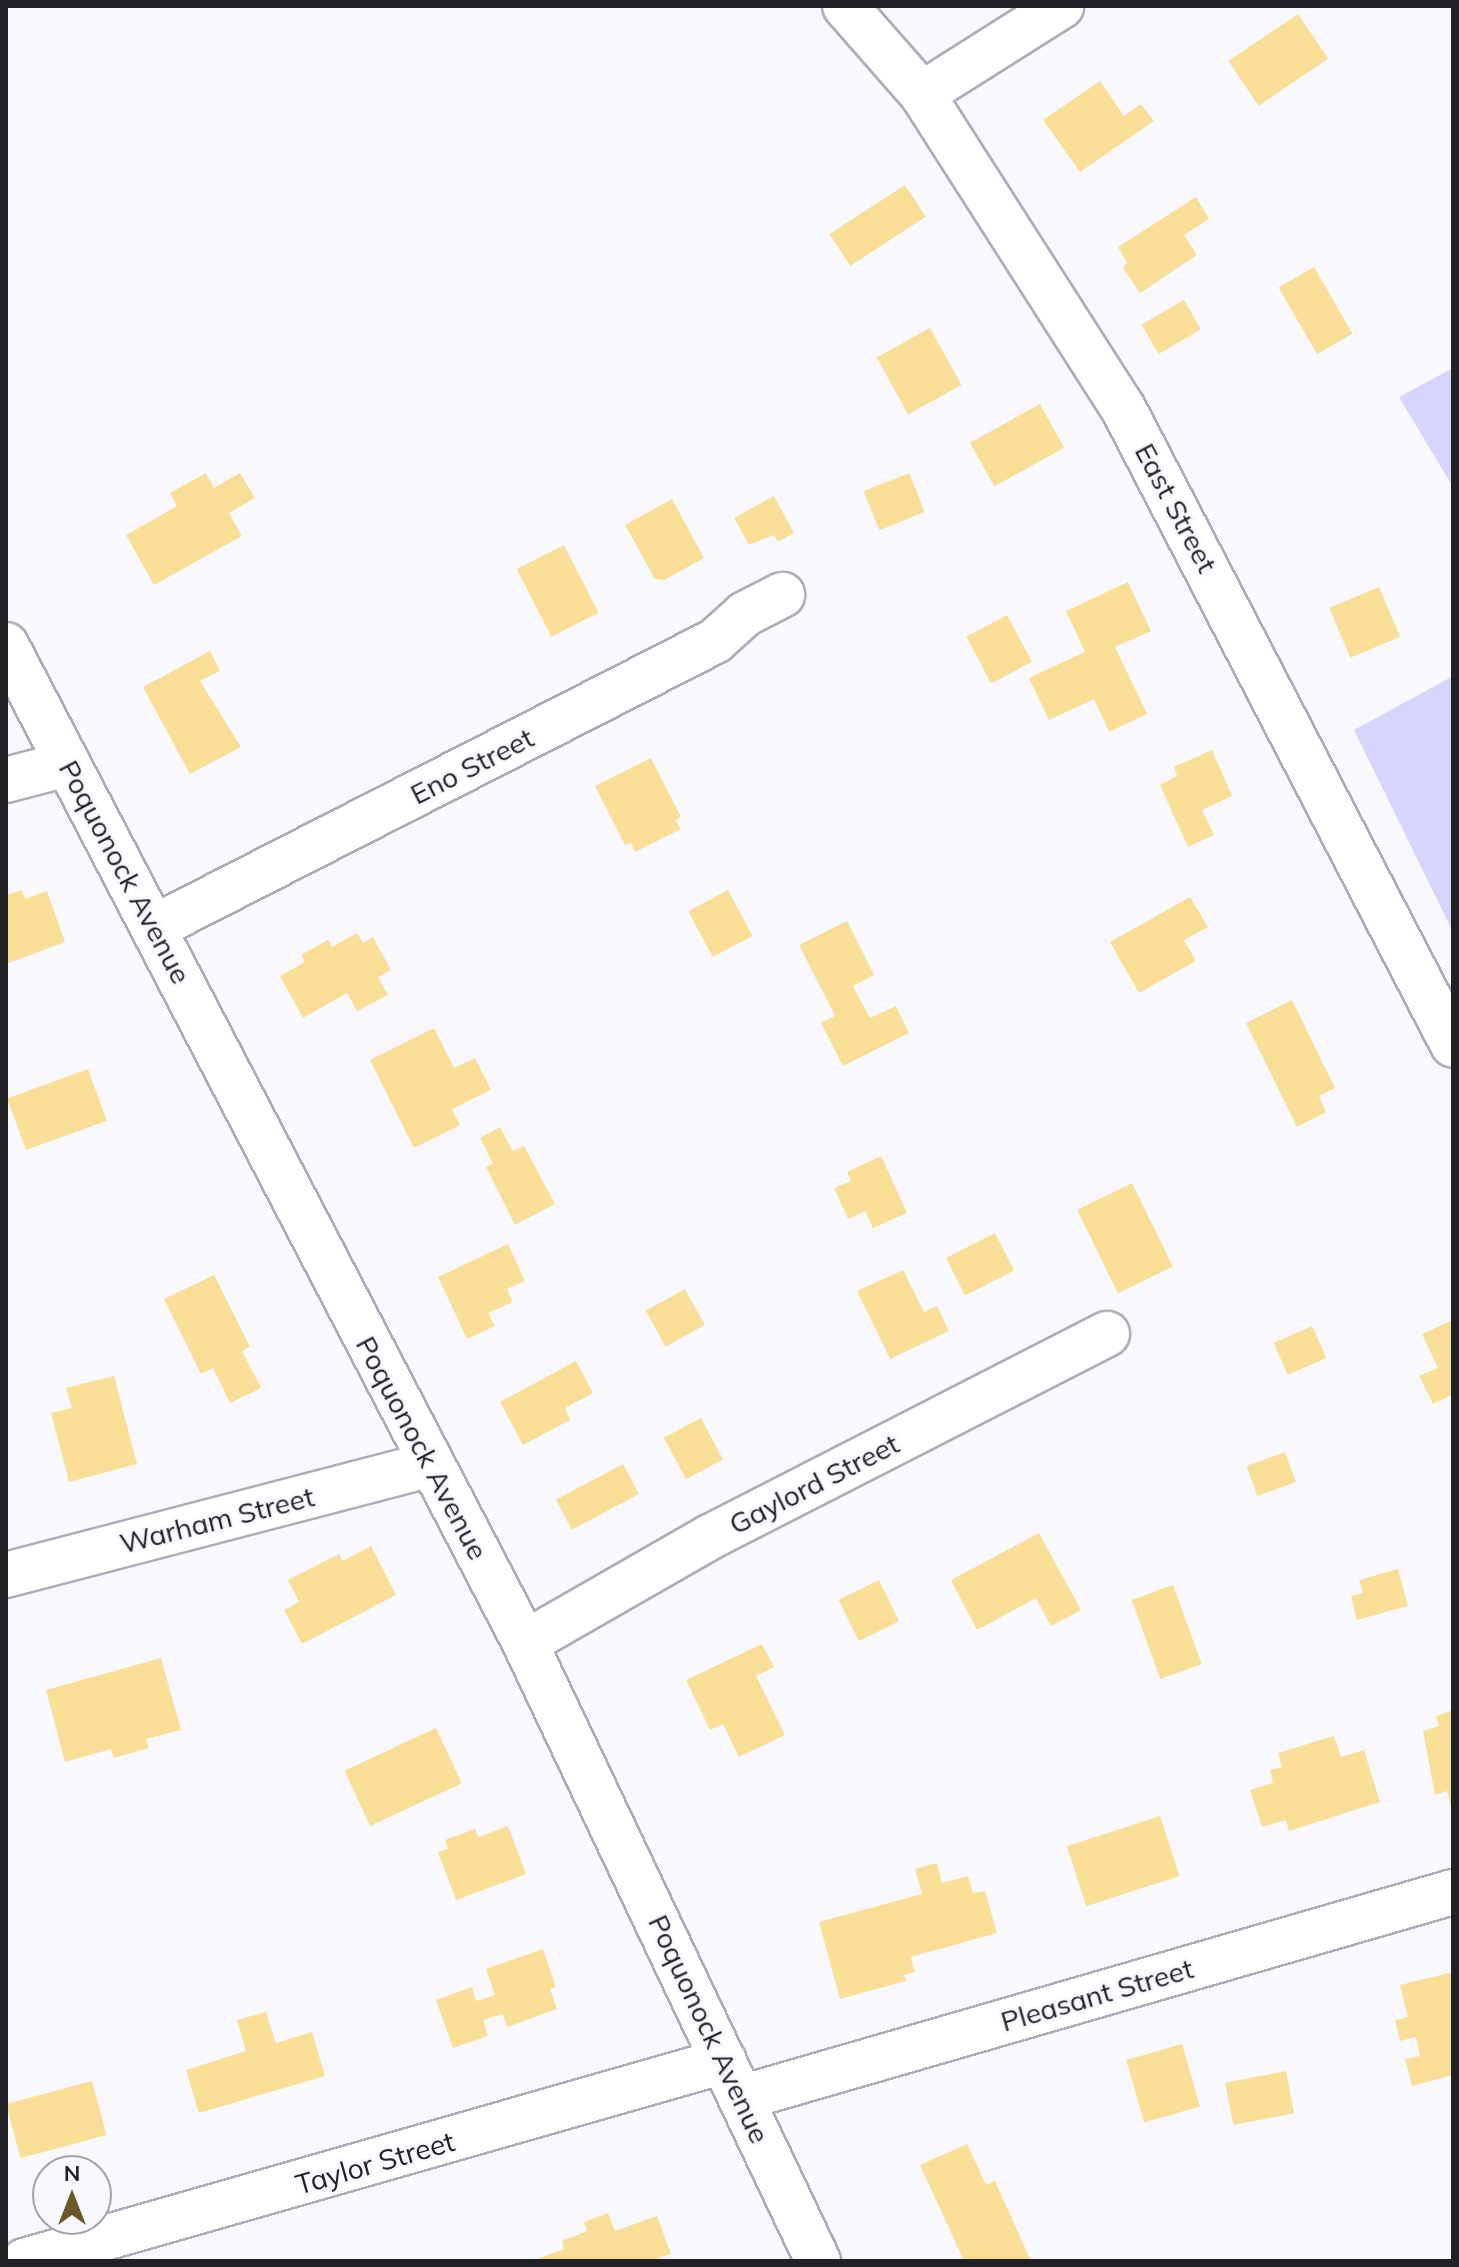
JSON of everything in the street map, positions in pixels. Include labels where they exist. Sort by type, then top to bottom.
[{"type":"street","name":"East Street","points":[[845,6],[922,94],[1123,408],[1453,1045]]},
{"type":"street","points":[[922,94],[1061,6]]},
{"type":"street","name":"Eno Street","points":[[155,927],[715,641],[745,614],[782,595]]},
{"type":"street","name":"Poquonock Avenue","points":[[6,645],[155,927],[429,1465],[525,1643],[818,2261]]},
{"type":"street","points":[[6,780],[67,764]]},
{"type":"street","name":"Gaylord Street","points":[[525,1643],[710,1537],[1107,1334]]},
{"type":"street","name":"Warham Street","points":[[6,1575],[429,1465]]},
{"type":"street","name":"Pleasant Street","points":[[733,2080],[1453,1892]]},
{"type":"street","name":"Taylor Street","points":[[24,2261],[673,2080],[733,2080]]},
{"type":"shaded area","points":[[1453,368],[1453,487],[1399,397]]},
{"type":"shaded area","points":[[1453,676],[1453,932],[1354,730]]},
{"type":"building","points":[[1298,14],[1328,59],[1259,106],[1228,61]]},
{"type":"building","points":[[1100,81],[1124,116],[1141,104],[1154,121],[1080,172],[1043,120]]},
{"type":"building","points":[[905,185],[926,217],[850,266],[830,234]]},
{"type":"building","points":[[1196,197],[1209,219],[1184,235],[1197,255],[1140,293],[1123,268],[1127,263],[1118,247]]},
{"type":"building","points":[[1314,267],[1352,334],[1317,354],[1278,288]]},
{"type":"building","points":[[1184,300],[1201,329],[1159,354],[1142,324]]},
{"type":"building","points":[[930,328],[962,385],[908,414],[877,358]]},
{"type":"building","points":[[1040,404],[1064,448],[994,487],[970,443]]},
{"type":"building","points":[[206,473],[214,488],[240,473],[255,498],[229,513],[242,536],[154,585],[126,535],[177,506],[170,493]]},
{"type":"building","points":[[909,473],[925,512],[879,530],[864,491]]},
{"type":"building","points":[[774,496],[794,533],[778,542],[774,535],[749,545],[734,518]]},
{"type":"building","points":[[672,499],[704,558],[664,580],[655,579],[625,525]]},
{"type":"building","points":[[564,545],[599,613],[551,637],[517,569]]},
{"type":"building","points":[[1128,582],[1151,631],[1115,647],[1147,714],[1109,732],[1094,699],[1049,720],[1029,678],[1085,652],[1066,611]]},
{"type":"building","points":[[1379,587],[1400,637],[1350,658],[1329,608]]},
{"type":"building","points":[[1007,615],[1032,662],[991,683],[966,637]]},
{"type":"building","points":[[210,651],[220,671],[200,681],[241,747],[190,774],[143,687]]},
{"type":"building","points":[[1212,750],[1232,796],[1202,810],[1214,835],[1188,847],[1160,785],[1177,776],[1174,767]]},
{"type":"building","points":[[651,758],[681,817],[675,820],[681,829],[635,852],[631,843],[625,845],[595,786]]},
{"type":"building","points":[[22,890],[25,899],[47,891],[65,942],[6,964],[6,895]]},
{"type":"building","points":[[728,890],[752,936],[713,957],[688,911]]},
{"type":"building","points":[[1190,897],[1208,927],[1184,940],[1196,961],[1139,993],[1110,942]]},
{"type":"building","points":[[847,921],[874,975],[853,986],[870,1018],[896,1006],[909,1033],[843,1066],[821,1023],[835,1016],[799,945]]},
{"type":"building","points":[[357,933],[363,943],[373,937],[391,970],[378,977],[388,995],[357,1011],[347,993],[303,1018],[280,976],[305,962],[301,955],[328,940],[332,947]]},
{"type":"building","points":[[1292,1000],[1335,1088],[1319,1096],[1326,1112],[1297,1127],[1246,1023]]},
{"type":"building","points":[[434,1028],[454,1068],[475,1058],[491,1090],[452,1109],[460,1125],[414,1148],[370,1060]]},
{"type":"building","points":[[88,1069],[107,1121],[26,1150],[7,1098]]},
{"type":"building","points":[[500,1127],[513,1151],[524,1146],[555,1204],[515,1225],[486,1167],[493,1164],[480,1138]]},
{"type":"building","points":[[881,1156],[907,1213],[873,1228],[865,1211],[848,1219],[834,1188],[851,1181],[847,1172]]},
{"type":"building","points":[[1132,1183],[1173,1267],[1118,1293],[1077,1210]]},
{"type":"building","points":[[995,1233],[1014,1270],[965,1295],[946,1258]]},
{"type":"building","points":[[508,1244],[525,1281],[507,1289],[513,1302],[488,1313],[495,1326],[467,1339],[438,1277]]},
{"type":"building","points":[[903,1270],[924,1312],[937,1306],[949,1331],[890,1359],[857,1291]]},
{"type":"building","points":[[214,1275],[250,1347],[242,1351],[261,1388],[230,1403],[213,1368],[201,1374],[164,1299]]},
{"type":"building","points":[[685,1289],[705,1325],[666,1347],[646,1311]]},
{"type":"building","points":[[1453,1320],[1453,1394],[1433,1404],[1419,1376],[1438,1368],[1422,1334]]},
{"type":"building","points":[[1312,1326],[1326,1358],[1288,1375],[1274,1343]]},
{"type":"building","points":[[576,1361],[593,1393],[565,1408],[570,1420],[523,1445],[500,1402]]},
{"type":"building","points":[[114,1376],[137,1464],[69,1482],[51,1413],[72,1408],[66,1388]]},
{"type":"building","points":[[701,1418],[723,1459],[686,1479],[664,1438]]},
{"type":"building","points":[[1285,1452],[1296,1482],[1257,1496],[1246,1466]]},
{"type":"building","points":[[623,1464],[639,1494],[572,1530],[556,1500]]},
{"type":"building","points":[[1039,1533],[1081,1610],[1051,1626],[1036,1598],[977,1630],[951,1580]]},
{"type":"building","points":[[371,1546],[396,1595],[302,1644],[284,1610],[299,1602],[288,1580],[339,1554],[343,1561]]},
{"type":"building","points":[[1398,1569],[1408,1606],[1357,1620],[1351,1596],[1363,1593],[1359,1580]]},
{"type":"building","points":[[879,1580],[899,1621],[859,1641],[839,1600]]},
{"type":"building","points":[[1173,1585],[1202,1664],[1160,1679],[1132,1600]]},
{"type":"building","points":[[762,1644],[774,1667],[756,1676],[785,1735],[739,1757],[723,1724],[710,1730],[686,1680]]},
{"type":"building","points":[[161,1658],[181,1730],[146,1739],[149,1748],[114,1758],[111,1749],[65,1762],[46,1690]]},
{"type":"building","points":[[1453,1710],[1452,1810],[1447,1791],[1435,1795],[1423,1731],[1439,1726],[1436,1716]]},
{"type":"building","points":[[436,1728],[462,1783],[370,1826],[344,1771]]},
{"type":"building","points":[[1334,1736],[1341,1757],[1364,1750],[1380,1802],[1289,1831],[1286,1820],[1262,1827],[1250,1790],[1273,1783],[1270,1770],[1282,1767],[1278,1753]]},
{"type":"building","points":[[1160,1816],[1179,1876],[1086,1906],[1067,1846]]},
{"type":"building","points":[[508,1826],[526,1874],[456,1900],[438,1852],[448,1849],[445,1840],[475,1829],[478,1837]]},
{"type":"building","points":[[937,1863],[942,1883],[968,1876],[973,1893],[985,1891],[997,1933],[911,1957],[915,1972],[904,1975],[906,1981],[840,1999],[819,1922],[922,1894],[915,1869]]},
{"type":"building","points":[[543,1949],[556,1987],[550,1989],[557,2009],[507,2027],[503,2014],[483,2020],[488,2036],[453,2048],[436,2000],[472,1987],[476,2001],[495,1995],[486,1969]]},
{"type":"building","points":[[1453,1972],[1453,2075],[1412,2086],[1405,2059],[1420,2056],[1416,2037],[1400,2041],[1395,2020],[1408,2017],[1400,1985]]},
{"type":"building","points":[[266,2012],[276,2043],[312,2032],[325,2076],[199,2113],[186,2070],[246,2051],[237,2020]]},
{"type":"building","points":[[1182,2044],[1200,2106],[1144,2122],[1126,2060]]},
{"type":"building","points":[[1286,2071],[1294,2113],[1233,2125],[1225,2083]]},
{"type":"building","points":[[92,2081],[106,2135],[21,2158],[6,2104]]},
{"type":"building","points":[[967,2144],[986,2185],[995,2181],[1031,2261],[964,2261],[920,2165]]},
{"type":"building","points":[[608,2213],[615,2231],[657,2216],[671,2254],[650,2261],[532,2261],[564,2249],[562,2241],[587,2231],[584,2222]]}]
